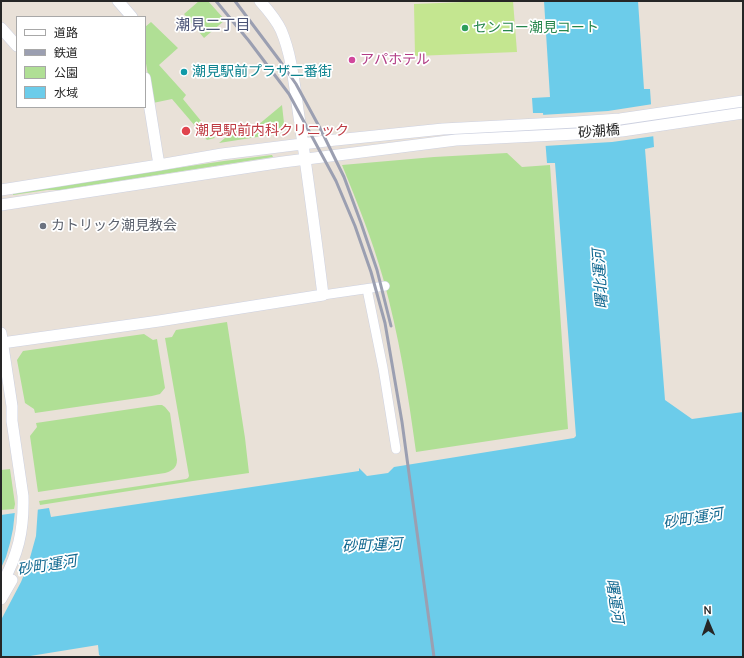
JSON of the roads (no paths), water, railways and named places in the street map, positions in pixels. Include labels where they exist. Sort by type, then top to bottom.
[{"type":"street","points":[[118,1],[131,16]]},
{"type":"street","points":[[260,1],[281,29],[288,48],[303,144],[323,295]]},
{"type":"street","points":[[1,28],[16,45]]},
{"type":"street","points":[[146,84],[159,165]]},
{"type":"street","name":"砂潮橋","points":[[1,190],[222,154],[303,144],[443,129],[532,125],[620,118],[743,101]]},
{"type":"street","name":"砂潮橋","points":[[1,205],[305,159],[456,140],[532,137],[622,130],[743,113]]},
{"type":"street","points":[[1,586],[16,556],[28,495],[17,420],[12,406],[2,338],[159,321],[385,286]]},
{"type":"street","points":[[367,289],[396,449]]},
{"type":"street","points":[[1,599],[18,568],[26,547],[29,523],[26,508]]},
{"type":"water","points":[[544,1],[638,1],[644,89],[650,89],[654,147],[645,149],[665,400],[692,419],[743,412],[743,657],[102,657],[99,655],[98,645],[24,657],[1,657],[1,515],[49,508],[51,517],[359,471],[359,468],[367,476],[388,473],[394,467],[574,438],[576,436],[555,163],[547,163],[543,113],[533,113],[532,98],[550,97]]},
{"type":"railway","points":[[216,1],[249,41],[289,94],[336,181],[355,226],[371,272],[385,323],[402,422],[434,657]]},
{"type":"railway","points":[[235,1],[296,84],[344,177],[377,270],[391,326]]},
{"type":"place","name":"センコー潮見コート","points":[[465,28]]},
{"type":"place","name":"アパホテル","points":[[352,60]]},
{"type":"place","name":"潮見駅前プラザ二番街","points":[[184,72]]},
{"type":"place","name":"潮見駅前内科クリニック","points":[[186,131]]},
{"type":"place","name":"カトリック潮見教会","points":[[43,226]]},
{"type":"district","name":"潮見二丁目","points":[[213,26]]},
{"type":"water label","name":"曙北運河","points":[[601,279]]},
{"type":"water label","name":"砂町運河","points":[[693,519]]},
{"type":"water label","name":"砂町運河","points":[[372,546]]},
{"type":"water label","name":"砂町運河","points":[[47,566]]},
{"type":"water label","name":"曙運河","points":[[614,601]]}]
